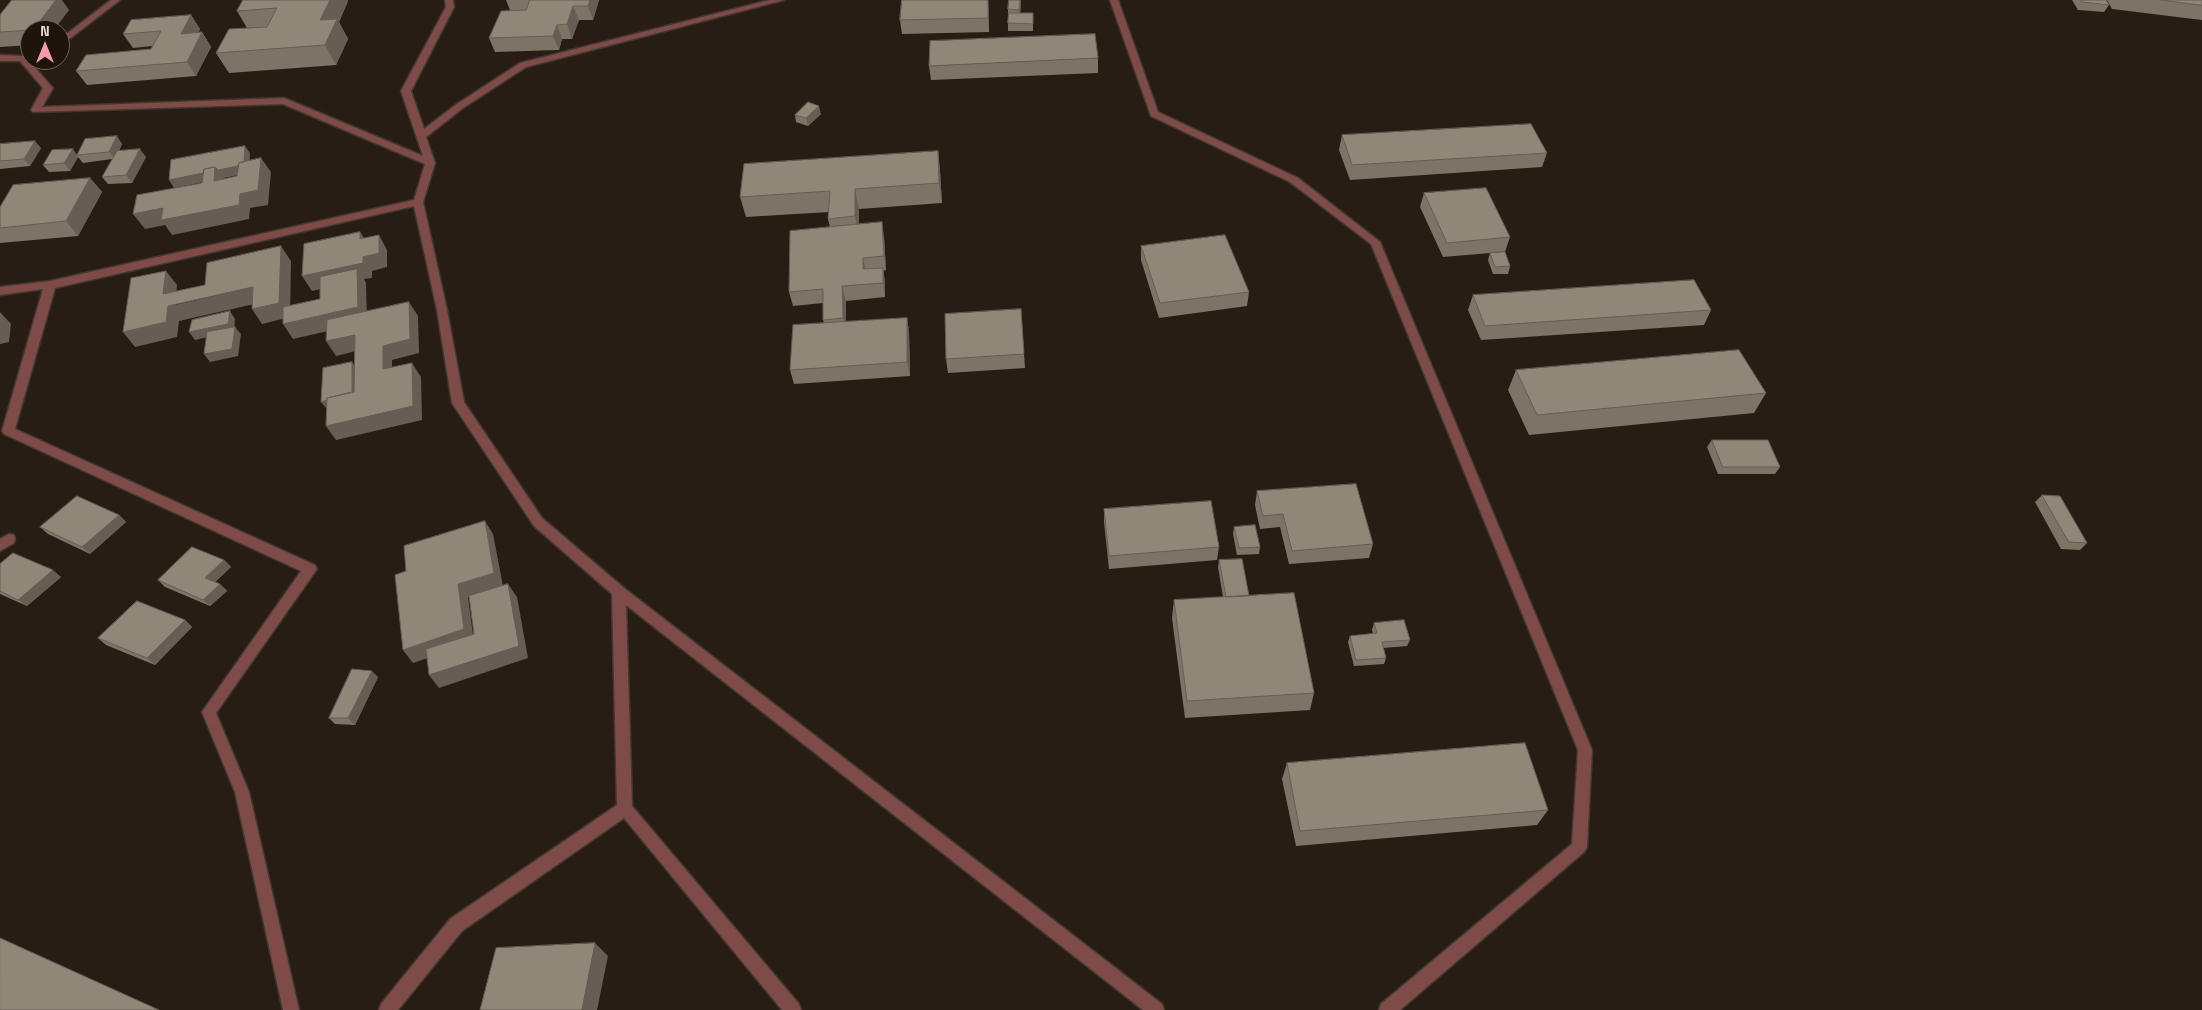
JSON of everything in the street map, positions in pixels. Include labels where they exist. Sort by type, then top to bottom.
[{"type":"street","points":[[70,35],[116,0]]},
{"type":"street","points":[[449,0],[450,7],[406,91],[430,163],[418,202],[442,310],[458,403],[538,522],[619,592],[1156,1010]]},
{"type":"street","points":[[421,136],[460,106],[523,66],[780,0]]},
{"type":"street","points":[[1114,0],[1154,114],[1294,180],[1375,242],[1585,750],[1579,847],[1387,1010]]},
{"type":"street","points":[[0,58],[20,56]]},
{"type":"street","points":[[36,70],[48,88],[36,110],[284,101],[430,163]]},
{"type":"street","points":[[0,292],[50,285],[418,202]]},
{"type":"street","points":[[50,285],[8,431],[310,569],[209,712],[242,792],[291,1010]]},
{"type":"street","points":[[619,592],[625,808],[794,1010]]},
{"type":"street","points":[[387,1010],[456,925],[625,808]]},
{"type":"building","points":[[12,0],[56,0],[41,20],[20,20],[20,31],[0,32],[0,15]]},
{"type":"building","points":[[243,0],[330,0],[320,20],[337,19],[325,45],[216,53],[229,29],[267,27],[277,8],[237,11]]},
{"type":"building","points":[[530,0],[590,0],[588,6],[573,6],[567,24],[557,25],[553,36],[489,38],[501,11],[526,10]]},
{"type":"building","points":[[902,0],[988,0],[988,18],[900,20]]},
{"type":"building","points":[[1009,0],[1020,0],[1019,10],[1008,9]]},
{"type":"building","points":[[2081,0],[2106,0],[2109,5],[2083,2]]},
{"type":"building","points":[[2161,0],[2202,0],[2202,5]]},
{"type":"building","points":[[1009,13],[1033,13],[1033,24],[1008,23]]},
{"type":"building","points":[[191,15],[181,34],[202,32],[187,62],[76,71],[86,55],[151,49],[161,31],[123,34],[131,20]]},
{"type":"building","points":[[1095,34],[1098,58],[929,66],[930,41]]},
{"type":"building","points":[[808,102],[819,106],[806,118],[795,115]]},
{"type":"building","points":[[1531,124],[1547,153],[1352,165],[1342,135]]},
{"type":"building","points":[[117,136],[109,152],[77,155],[85,139]]},
{"type":"building","points":[[35,141],[24,159],[0,161],[0,144]]},
{"type":"building","points":[[245,146],[244,162],[239,163],[238,166],[218,170],[215,167],[204,169],[203,173],[169,180],[171,160]]},
{"type":"building","points":[[73,149],[64,163],[43,165],[52,150]]},
{"type":"building","points":[[140,149],[126,175],[102,177],[117,151]]},
{"type":"building","points":[[938,151],[939,183],[855,189],[855,216],[828,219],[830,191],[740,197],[744,164]]},
{"type":"building","points":[[261,158],[258,190],[240,194],[239,205],[161,220],[163,208],[133,214],[137,195],[202,183],[204,169],[215,167],[214,181],[237,176],[239,163]]},
{"type":"building","points":[[90,178],[66,221],[0,228],[0,207],[13,185]]},
{"type":"building","points":[[1486,188],[1510,237],[1447,243],[1424,193]]},
{"type":"building","points":[[882,222],[884,256],[863,258],[863,269],[883,268],[883,283],[842,286],[843,318],[823,320],[823,289],[789,292],[790,231]]},
{"type":"building","points":[[360,232],[360,239],[379,235],[379,253],[363,257],[363,263],[302,276],[304,244]]},
{"type":"building","points":[[1225,235],[1249,292],[1160,303],[1141,246]]},
{"type":"building","points":[[281,246],[279,303],[252,309],[253,287],[168,306],[166,322],[123,332],[131,278],[166,271],[163,294],[205,285],[207,263]]},
{"type":"building","points":[[1505,252],[1510,266],[1495,267],[1490,253]]},
{"type":"building","points":[[357,269],[358,307],[283,324],[283,307],[320,299],[320,277]]},
{"type":"building","points":[[1694,280],[1711,310],[1485,326],[1473,295]]},
{"type":"building","points":[[409,302],[410,339],[383,346],[383,369],[412,363],[413,406],[326,426],[327,398],[354,392],[355,335],[326,341],[327,320]]},
{"type":"building","points":[[1021,309],[1024,354],[946,359],[945,314]]},
{"type":"building","points":[[230,311],[228,324],[189,332],[192,320]]},
{"type":"building","points":[[907,318],[907,362],[790,370],[793,325]]},
{"type":"building","points":[[235,327],[232,349],[204,354],[207,332]]},
{"type":"building","points":[[1739,350],[1766,393],[1537,415],[1516,370]]},
{"type":"building","points":[[352,362],[352,392],[327,398],[327,400],[321,402],[323,368]]},
{"type":"building","points":[[1712,440],[1768,440],[1780,467],[1723,467]]},
{"type":"building","points":[[1356,484],[1373,544],[1292,551],[1283,514],[1263,516],[1257,491]]},
{"type":"building","points":[[2042,495],[2060,496],[2087,543],[2069,542]]},
{"type":"building","points":[[77,496],[119,515],[82,547],[40,527]]},
{"type":"building","points":[[1211,501],[1219,547],[1109,556],[1104,509]]},
{"type":"building","points":[[485,521],[494,573],[458,584],[464,629],[403,650],[395,575],[406,571],[404,546]]},
{"type":"building","points":[[1255,525],[1260,547],[1239,548],[1234,527]]},
{"type":"building","points":[[192,547],[224,560],[205,578],[220,584],[203,600],[158,580]]},
{"type":"building","points":[[13,553],[53,570],[18,600],[0,591],[0,564]]},
{"type":"building","points":[[1242,559],[1249,596],[1226,597],[1219,560]]},
{"type":"building","points":[[508,584],[519,646],[429,675],[426,649],[474,634],[469,596]]},
{"type":"building","points":[[1294,593],[1314,693],[1187,701],[1174,600]]},
{"type":"building","points":[[137,601],[185,620],[147,658],[98,638]]},
{"type":"building","points":[[1404,620],[1410,640],[1382,642],[1386,658],[1356,660],[1350,636],[1377,633],[1374,623]]},
{"type":"building","points":[[352,669],[372,671],[348,718],[329,718]]},
{"type":"building","points":[[1525,743],[1548,810],[1300,831],[1287,763]]},
{"type":"building","points":[[0,938],[159,1010],[0,1010]]},
{"type":"building","points":[[595,943],[582,1010],[480,1010],[496,948]]}]
